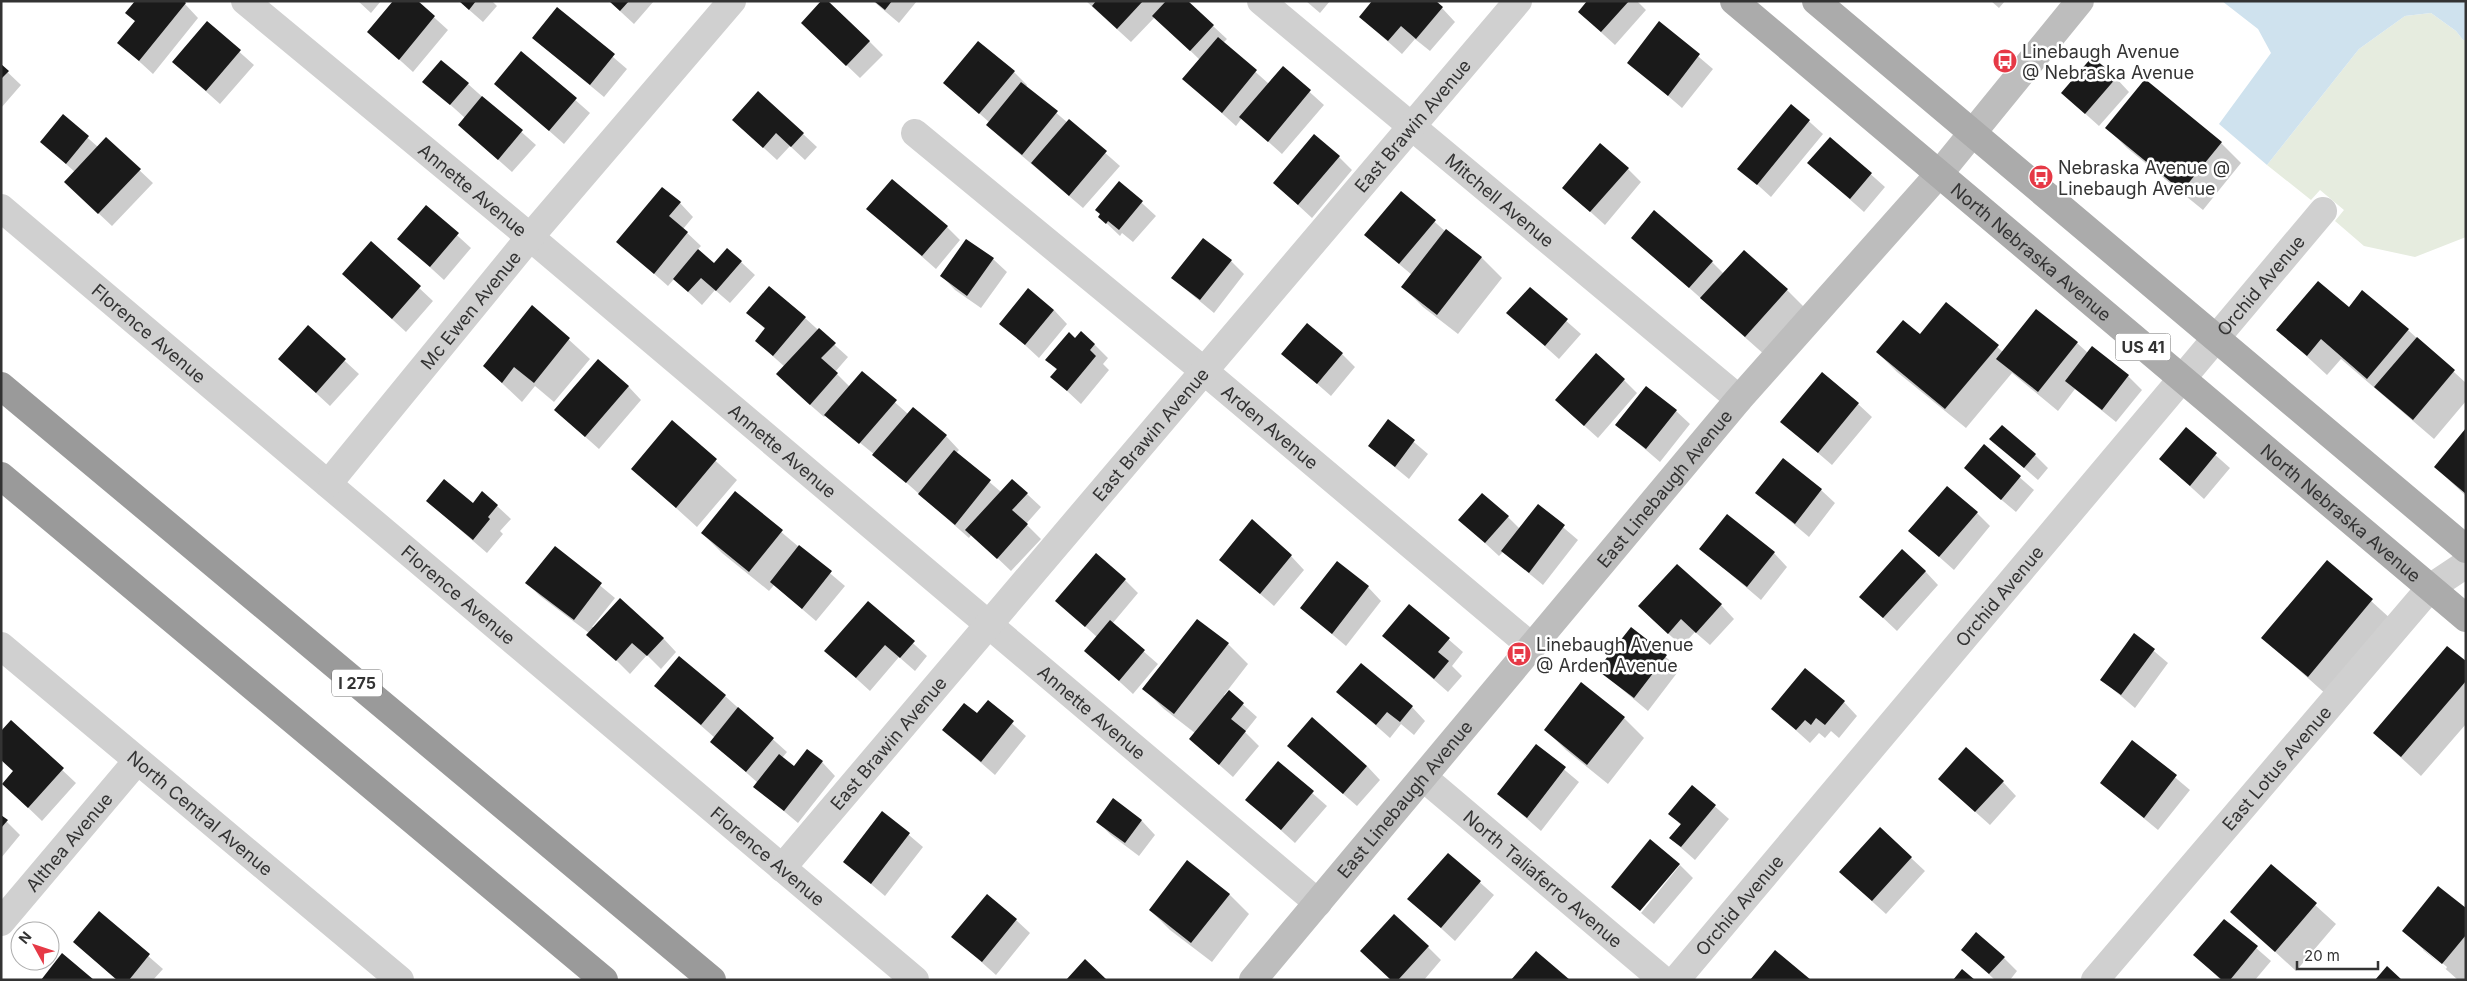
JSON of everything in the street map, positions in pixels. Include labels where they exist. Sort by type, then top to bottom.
[{"type":"highway","name":"I 275","points":[[1,386],[712,980]]},
{"type":"highway","points":[[1,476],[604,980]]},
{"type":"main road","name":"North Nebraska Avenue","points":[[1734,1],[2466,618]]},
{"type":"main road","name":"US 41","points":[[1816,1],[2466,549]]},
{"type":"street","name":"Annette Avenue","points":[[245,1],[530,237],[1318,903]]},
{"type":"street","name":"Mc Ewen Avenue","points":[[328,484],[530,237],[732,1]]},
{"type":"street","name":"Mitchell Avenue","points":[[1261,1],[1739,399]]},
{"type":"street","name":"East Brawin Avenue","points":[[782,868],[1518,1]]},
{"type":"street","name":"East Linebaugh Avenue","points":[[1253,980],[1424,778],[1739,399],[1973,134],[2080,1]]},
{"type":"street","name":"Arden Avenue","points":[[915,133],[1204,371],[1532,647]]},
{"type":"street","name":"Florence Avenue","points":[[1,208],[915,980]]},
{"type":"street","name":"Orchid Avenue","points":[[1676,980],[2323,211]]},
{"type":"street","name":"East Lotus Avenue","points":[[2095,980],[2430,588],[2466,564]]},
{"type":"street","name":"North Central Avenue","points":[[1,646],[400,980]]},
{"type":"street","name":"Althea Avenue","points":[[1,922],[137,761]]},
{"type":"street","name":"North Taliaferro Avenue","points":[[1424,778],[1662,980]]},
{"type":"shaded area","points":[[2431,13],[2456,31],[2463,40],[2466,40],[2466,237],[2415,257],[2364,246],[2335,221],[2344,210],[2320,190],[2311,200],[2267,165],[2359,49],[2405,16]]},
{"type":"water","points":[[2222,1],[2466,1],[2466,40],[2463,40],[2456,31],[2431,13],[2405,16],[2359,49],[2267,165],[2219,124],[2271,53],[2258,29]]},
{"type":"building","points":[[135,1],[184,1],[186,3],[139,61],[117,43],[135,21],[125,13]]},
{"type":"building","points":[[393,1],[418,1],[435,16],[399,60],[367,32]]},
{"type":"building","points":[[459,1],[476,1],[469,10]]},
{"type":"building","points":[[609,1],[629,1],[620,11]]},
{"type":"building","points":[[821,1],[828,1],[870,41],[846,66],[801,23]]},
{"type":"building","points":[[874,1],[892,1],[885,10]]},
{"type":"building","points":[[1096,1],[1143,1],[1117,29],[1092,6]]},
{"type":"building","points":[[1166,1],[1188,1],[1214,25],[1190,51],[1152,16]]},
{"type":"building","points":[[1372,1],[1436,1],[1443,7],[1416,39],[1401,26],[1388,41],[1359,17]]},
{"type":"building","points":[[1587,1],[1629,1],[1601,32],[1578,12]]},
{"type":"building","points":[[557,7],[615,54],[590,85],[532,38]]},
{"type":"building","points":[[207,21],[241,50],[206,91],[172,62]]},
{"type":"building","points":[[1659,21],[1700,54],[1668,96],[1627,63]]},
{"type":"building","points":[[1218,37],[1257,70],[1222,113],[1182,79]]},
{"type":"building","points":[[978,41],[1015,71],[979,114],[943,83]]},
{"type":"building","points":[[521,51],[577,98],[549,131],[494,84]]},
{"type":"building","points":[[2092,57],[2117,77],[2085,114],[2061,93]]},
{"type":"building","points":[[441,60],[469,83],[450,105],[422,82]]},
{"type":"building","points":[[1,64],[9,71],[1,79]]},
{"type":"building","points":[[1283,66],[1311,90],[1268,142],[1239,117]]},
{"type":"building","points":[[2145,79],[2222,142],[2182,191],[2105,128]]},
{"type":"building","points":[[1021,82],[1058,111],[1022,155],[986,125]]},
{"type":"building","points":[[758,91],[804,133],[791,147],[776,133],[763,148],[732,120]]},
{"type":"building","points":[[482,96],[523,130],[498,160],[458,125]]},
{"type":"building","points":[[1791,104],[1810,120],[1757,185],[1737,169]]},
{"type":"building","points":[[63,114],[89,136],[66,164],[40,142]]},
{"type":"building","points":[[1069,119],[1107,151],[1069,196],[1031,163]]},
{"type":"building","points":[[1314,134],[1340,156],[1298,205],[1273,183]]},
{"type":"building","points":[[106,137],[141,169],[98,214],[64,182]]},
{"type":"building","points":[[1830,137],[1872,173],[1850,199],[1807,163]]},
{"type":"building","points":[[1600,143],[1629,168],[1590,212],[1562,188]]},
{"type":"building","points":[[892,179],[948,226],[922,256],[866,209]]},
{"type":"building","points":[[1119,181],[1143,201],[1119,230],[1108,221],[1106,224],[1098,217],[1100,214],[1095,210]]},
{"type":"building","points":[[662,187],[681,202],[669,216],[688,232],[654,274],[616,242]]},
{"type":"building","points":[[1401,191],[1436,220],[1399,264],[1364,235]]},
{"type":"building","points":[[426,205],[459,233],[430,267],[397,239]]},
{"type":"building","points":[[1654,210],[1713,261],[1689,288],[1631,238]]},
{"type":"building","points":[[1446,229],[1482,257],[1437,315],[1401,287]]},
{"type":"building","points":[[1203,238],[1232,260],[1200,300],[1171,278]]},
{"type":"building","points":[[966,239],[994,258],[967,296],[940,276]]},
{"type":"building","points":[[371,241],[421,286],[392,319],[342,274]]},
{"type":"building","points":[[727,248],[742,261],[716,291],[701,278],[688,292],[673,279],[698,249],[714,263]]},
{"type":"building","points":[[1744,250],[1788,289],[1745,337],[1700,298]]},
{"type":"building","points":[[2318,281],[2349,307],[2362,290],[2409,329],[2367,379],[2321,339],[2307,356],[2276,330]]},
{"type":"building","points":[[769,286],[806,317],[773,356],[755,341],[765,328],[746,313]]},
{"type":"building","points":[[1530,287],[1568,319],[1545,346],[1506,313]]},
{"type":"building","points":[[1028,288],[1054,310],[1025,345],[999,324]]},
{"type":"building","points":[[1946,302],[1999,345],[1945,409],[1876,352],[1903,320],[1920,334]]},
{"type":"building","points":[[532,305],[570,338],[534,383],[514,367],[502,383],[483,366]]},
{"type":"building","points":[[2036,309],[2078,342],[2038,392],[1996,359]]},
{"type":"building","points":[[1307,323],[1343,353],[1317,384],[1281,354]]},
{"type":"building","points":[[308,325],[346,359],[316,393],[278,359]]},
{"type":"building","points":[[819,328],[836,343],[821,358],[838,373],[810,405],[776,374]]},
{"type":"building","points":[[1081,331],[1095,344],[1090,350],[1096,356],[1067,391],[1050,377],[1057,369],[1045,360],[1069,332],[1075,338]]},
{"type":"building","points":[[2417,337],[2455,370],[2413,420],[2374,387]]},
{"type":"building","points":[[2092,346],[2129,375],[2102,410],[2065,381]]},
{"type":"building","points":[[1596,353],[1625,379],[1584,426],[1555,400]]},
{"type":"building","points":[[598,359],[629,386],[585,437],[554,410]]},
{"type":"building","points":[[862,371],[897,400],[859,444],[824,415]]},
{"type":"building","points":[[1822,372],[1859,403],[1818,453],[1780,422]]},
{"type":"building","points":[[1646,386],[1677,410],[1646,449],[1615,425]]},
{"type":"building","points":[[913,407],[947,435],[906,483],[872,455]]},
{"type":"building","points":[[1388,419],[1415,440],[1395,467],[1368,446]]},
{"type":"building","points":[[672,420],[717,459],[676,508],[631,469]]},
{"type":"building","points":[[2002,425],[2036,454],[2024,468],[1989,439]]},
{"type":"building","points":[[2186,427],[2217,453],[2190,486],[2159,459]]},
{"type":"building","points":[[2466,428],[2466,494],[2434,467]]},
{"type":"building","points":[[1984,444],[2021,476],[2001,500],[1964,468]]},
{"type":"building","points":[[954,450],[991,480],[955,525],[918,494]]},
{"type":"building","points":[[1783,458],[1822,489],[1795,524],[1755,493]]},
{"type":"building","points":[[444,479],[473,503],[482,491],[498,505],[488,517],[490,519],[473,540],[426,501]]},
{"type":"building","points":[[1012,479],[1028,493],[1012,510],[1028,524],[997,559],[965,530]]},
{"type":"building","points":[[1947,486],[1978,512],[1939,557],[1908,531]]},
{"type":"building","points":[[735,491],[783,530],[749,572],[701,533]]},
{"type":"building","points":[[1482,493],[1509,516],[1485,543],[1458,520]]},
{"type":"building","points":[[1538,504],[1565,525],[1529,573],[1501,551]]},
{"type":"building","points":[[1727,514],[1775,552],[1747,587],[1699,549]]},
{"type":"building","points":[[1252,519],[1292,555],[1260,594],[1219,560]]},
{"type":"building","points":[[799,545],[832,571],[802,609],[770,582]]},
{"type":"building","points":[[555,546],[602,583],[574,620],[525,583]]},
{"type":"building","points":[[1902,549],[1926,571],[1883,618],[1859,597]]},
{"type":"building","points":[[1096,553],[1126,579],[1085,627],[1055,601]]},
{"type":"building","points":[[2327,560],[2373,599],[2308,677],[2261,638]]},
{"type":"building","points":[[1337,561],[1369,586],[1332,634],[1300,608]]},
{"type":"building","points":[[1677,564],[1722,604],[1696,633],[1681,619],[1668,634],[1638,606]]},
{"type":"building","points":[[620,598],[664,638],[647,656],[632,643],[616,661],[586,635]]},
{"type":"building","points":[[868,601],[915,641],[900,658],[885,645],[856,678],[824,651]]},
{"type":"building","points":[[1409,604],[1450,638],[1438,652],[1449,661],[1434,679],[1382,636]]},
{"type":"building","points":[[1197,619],[1229,643],[1174,714],[1142,689]]},
{"type":"building","points":[[1110,620],[1145,650],[1119,681],[1084,651]]},
{"type":"building","points":[[1631,627],[1667,655],[1634,698],[1597,670]]},
{"type":"building","points":[[2134,633],[2155,649],[2121,695],[2100,680]]},
{"type":"building","points":[[2447,646],[2466,661],[2466,681],[2401,757],[2373,733]]},
{"type":"building","points":[[679,656],[726,695],[701,725],[654,686]]},
{"type":"building","points":[[1361,663],[1413,706],[1400,722],[1387,712],[1376,725],[1336,692]]},
{"type":"building","points":[[1805,668],[1845,701],[1825,725],[1816,718],[1811,725],[1805,720],[1796,730],[1771,709]]},
{"type":"building","points":[[1581,682],[1625,717],[1587,765],[1544,730]]},
{"type":"building","points":[[1229,690],[1244,703],[1231,719],[1246,731],[1219,765],[1189,739]]},
{"type":"building","points":[[988,700],[1014,721],[981,762],[942,730],[964,703],[977,713]]},
{"type":"building","points":[[738,707],[774,738],[746,772],[710,742]]},
{"type":"building","points":[[1312,717],[1367,766],[1343,794],[1287,746]]},
{"type":"building","points":[[11,720],[64,768],[28,808],[2,784],[13,771],[1,760],[1,731]]},
{"type":"building","points":[[2132,740],[2177,775],[2144,818],[2100,783]]},
{"type":"building","points":[[1536,744],[1566,767],[1527,818],[1497,794]]},
{"type":"building","points":[[1966,747],[2004,781],[1975,812],[1938,779]]},
{"type":"building","points":[[807,749],[823,761],[784,811],[753,787],[779,754],[794,766]]},
{"type":"building","points":[[1278,761],[1314,791],[1281,830],[1245,800]]},
{"type":"building","points":[[1692,785],[1716,805],[1681,847],[1669,838],[1681,824],[1668,814]]},
{"type":"building","points":[[1113,798],[1142,820],[1125,843],[1096,822]]},
{"type":"building","points":[[882,811],[910,833],[871,884],[843,862]]},
{"type":"building","points":[[1,815],[8,820],[1,828]]},
{"type":"building","points":[[1880,827],[1912,857],[1872,901],[1839,872]]},
{"type":"building","points":[[1650,839],[1680,864],[1640,911],[1611,887]]},
{"type":"building","points":[[1448,853],[1481,881],[1441,928],[1407,899]]},
{"type":"building","points":[[1187,860],[1230,894],[1191,943],[1149,910]]},
{"type":"building","points":[[2271,864],[2317,903],[2275,952],[2230,912]]},
{"type":"building","points":[[2438,886],[2466,908],[2466,935],[2442,964],[2402,931]]},
{"type":"building","points":[[987,894],[1017,919],[982,962],[951,937]]},
{"type":"building","points":[[99,911],[150,954],[129,980],[117,980],[73,942]]},
{"type":"building","points":[[1394,914],[1429,946],[1398,980],[1391,980],[1360,951]]},
{"type":"building","points":[[2224,919],[2258,946],[2230,980],[2222,980],[2193,955]]},
{"type":"building","points":[[1976,932],[2005,957],[1989,974],[1961,950]]},
{"type":"building","points":[[1775,950],[1811,980],[1750,980]]},
{"type":"building","points":[[1536,951],[1570,980],[1511,980]]},
{"type":"building","points":[[62,953],[94,980],[41,980],[48,971],[60,971],[60,956]]},
{"type":"building","points":[[1085,959],[1107,980],[1066,980]]},
{"type":"building","points":[[2387,966],[2402,980],[2375,980]]},
{"type":"building","points":[[1962,969],[1975,980],[1953,980]]},
{"type":"place","name":"Linebaugh Avenue @ Nebraska Avenue","points":[[2005,61]]},
{"type":"place","name":"Nebraska Avenue @ Linebaugh Avenue","points":[[2041,177]]},
{"type":"place","name":"Linebaugh Avenue @ Arden Avenue","points":[[1519,654]]}]
